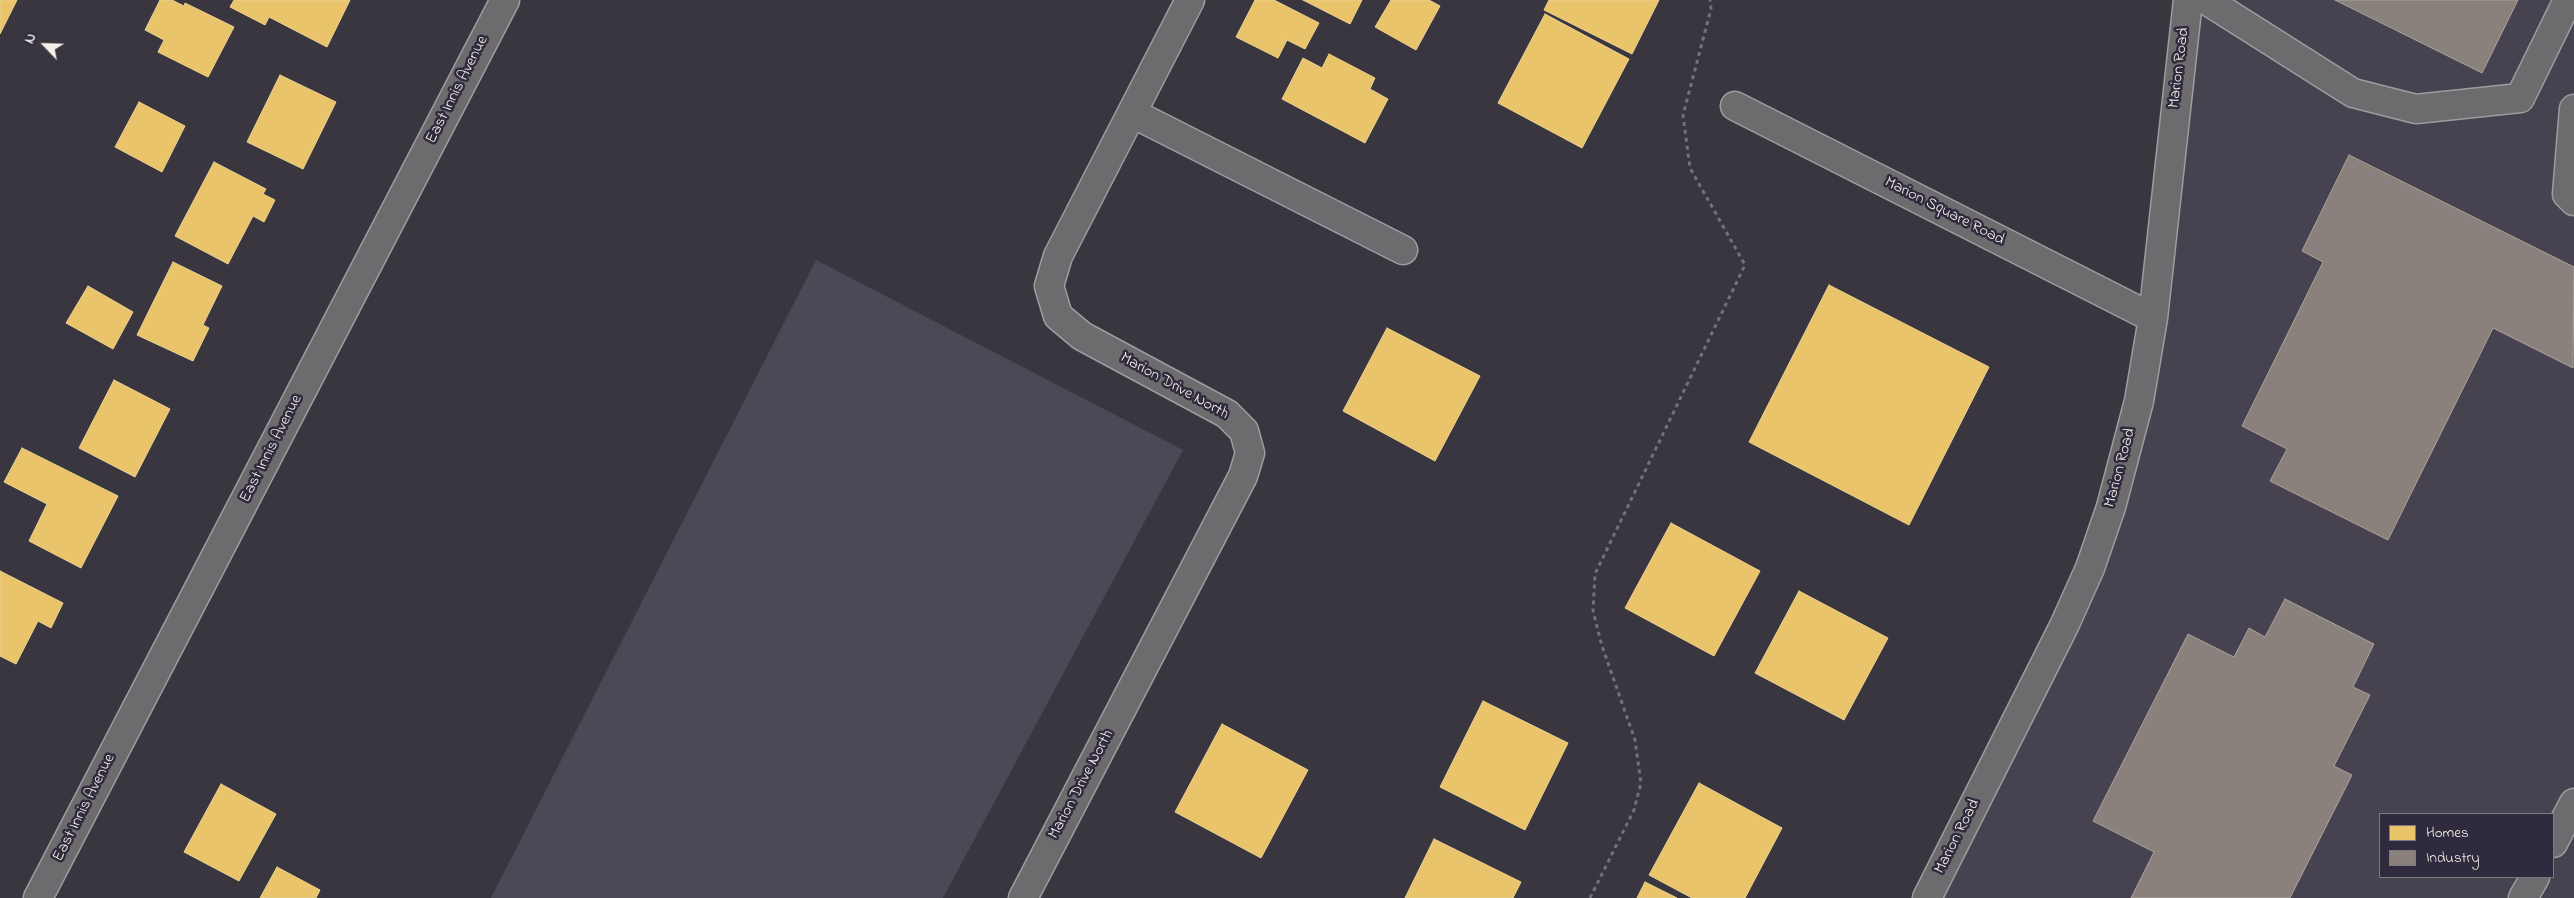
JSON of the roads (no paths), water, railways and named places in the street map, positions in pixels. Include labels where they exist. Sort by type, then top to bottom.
[{"type":"street","name":"East Innis Avenue","points":[[38,898],[505,0]]},
{"type":"street","name":"Marion Drive North","points":[[1023,898],[1243,476],[1250,453],[1244,431],[1227,414],[1082,336],[1058,316],[1049,286],[1058,256],[1190,0]]},
{"type":"street","name":"Marion Road","points":[[1927,898],[2064,626],[2090,568],[2112,507],[2131,437],[2153,318],[2188,0]]},
{"type":"street","points":[[2206,0],[2353,93],[2416,109],[2520,98],[2568,0]]},
{"type":"street","name":"Marion Square Road","points":[[1735,106],[2153,318]]},
{"type":"street","points":[[2574,108],[2567,194],[2574,201]]},
{"type":"street","points":[[1132,113],[1403,250]]},
{"type":"street","points":[[2554,841],[2574,803]]},
{"type":"street","points":[[2523,898],[2534,878]]}]
